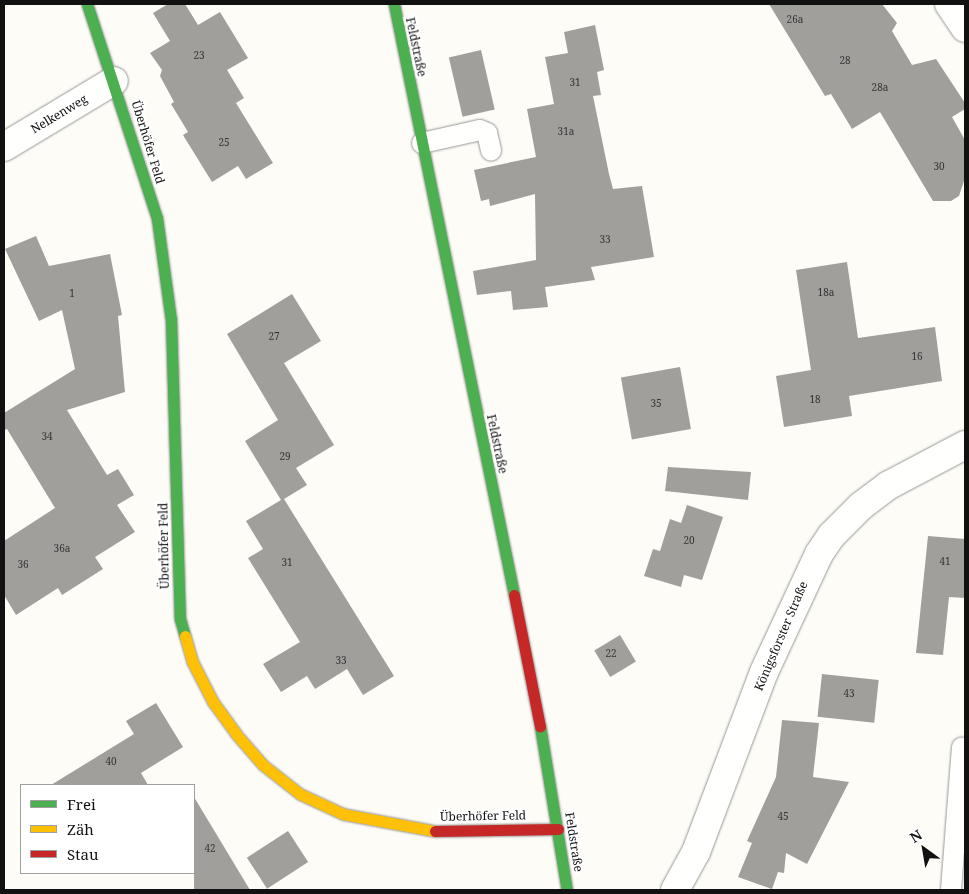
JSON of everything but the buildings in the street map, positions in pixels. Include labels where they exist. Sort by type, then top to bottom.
[{"type":"street","name":"Überhöfer Feld","points":[[87,4],[114,81],[157,218],[171,320],[180,619],[192,661],[214,702],[236,734],[263,765],[300,794],[343,814],[440,832],[558,828]]},
{"type":"street","name":"Feldstraße","points":[[394,4],[558,828],[568,890]]},
{"type":"street","points":[[949,4],[965,28]]},
{"type":"street","name":"Nelkenweg","points":[[4,147],[114,81]]},
{"type":"street","name":"Königsforster Straße","points":[[675,890],[696,852],[771,656],[797,596],[823,548],[846,519],[882,490],[965,445]]},
{"type":"lane","points":[[422,143],[480,130],[487,133],[491,151]]},
{"type":"lane","points":[[951,890],[962,747]]},
{"type":"traffic: fast","points":[[87,4],[157,218],[171,320],[180,619],[185,636]]},
{"type":"traffic: fast","points":[[394,4],[514,595]]},
{"type":"traffic: fast","points":[[540,726],[567,890]]},
{"type":"traffic: slow","points":[[185,636],[192,661],[213,702],[236,734],[263,765],[300,794],[343,814],[435,831]]},
{"type":"traffic: jam","points":[[514,595],[540,726]]},
{"type":"traffic: jam","points":[[435,831],[558,829]]}]
